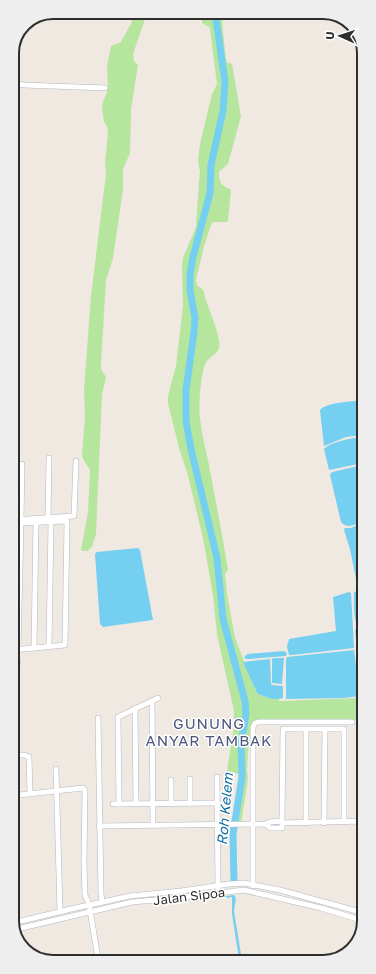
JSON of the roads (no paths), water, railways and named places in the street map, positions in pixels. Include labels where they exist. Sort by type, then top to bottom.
[{"type":"street","points":[[19,84],[105,88]]},
{"type":"street","points":[[49,646],[50,458]]},
{"type":"street","points":[[19,565],[21,523],[73,517],[76,461]]},
{"type":"street","points":[[19,650],[65,645],[67,521],[21,519],[22,464]]},
{"type":"street","points":[[34,648],[36,522]]},
{"type":"street","points":[[158,698],[135,708],[118,718],[116,804],[217,802]]},
{"type":"street","points":[[152,701],[153,825]]},
{"type":"street","points":[[135,708],[136,804]]},
{"type":"street","points":[[98,718],[102,902]]},
{"type":"street","points":[[252,891],[254,824],[253,727],[255,723],[352,722]]},
{"type":"street","points":[[100,826],[266,824],[270,828],[282,828],[283,729],[344,729],[344,822]]},
{"type":"street","points":[[306,729],[306,823]]},
{"type":"street","points":[[324,823],[325,729]]},
{"type":"street","points":[[19,755],[28,757],[30,794]]},
{"type":"street","points":[[56,769],[60,911]]},
{"type":"street","points":[[217,777],[219,892]]},
{"type":"street","points":[[190,779],[190,803]]},
{"type":"street","points":[[171,780],[171,803]]},
{"type":"street","points":[[19,794],[83,788],[85,792],[85,895],[89,904],[97,955]]},
{"type":"street","points":[[282,822],[324,823],[357,821]]},
{"type":"street","points":[[19,921],[89,904],[130,896],[244,883],[280,890],[357,911]]},
{"type":"street","name":"Jalan Sipoa","points":[[20,928],[132,902],[244,890],[321,908],[357,919]]},
{"type":"street","points":[[45,915],[47,922]]},
{"type":"water","points":[[357,401],[357,436],[346,437],[324,446],[320,410],[323,407]]},
{"type":"water","points":[[357,438],[357,464],[329,470],[324,449],[334,443]]},
{"type":"water","points":[[357,466],[357,524],[352,526],[346,526],[341,522],[330,475],[332,472]]},
{"type":"water","points":[[357,525],[357,584],[350,549],[344,530],[345,528],[351,528]]},
{"type":"water","points":[[138,548],[140,550],[153,620],[103,627],[100,624],[95,554],[97,552]]},
{"type":"water","points":[[357,591],[357,625],[354,606],[354,592]]},
{"type":"water","points":[[349,592],[351,593],[354,648],[289,655],[287,647],[289,639],[336,631],[333,597]]},
{"type":"water","points":[[355,630],[357,630],[357,649]]},
{"type":"water","points":[[354,650],[357,673],[357,696],[286,699],[287,657]]},
{"type":"water","points":[[284,651],[287,653],[286,656],[249,659],[244,657],[248,654]]},
{"type":"water","points":[[284,658],[282,684],[272,683],[272,659]]},
{"type":"water","points":[[270,659],[271,683],[272,685],[283,686],[283,698],[270,698],[257,693],[243,662]]},
{"type":"water","points":[[234,895],[236,898],[234,911],[241,955],[238,955],[232,914],[232,897],[226,898],[226,896]]},
{"type":"waterway","name":"Roh Kelem","points":[[216,19],[225,82],[223,111],[211,165],[210,193],[190,274],[190,290],[195,318],[186,390],[186,421],[191,449],[217,558],[223,619],[245,701],[246,714],[241,744],[242,777],[233,834],[234,882]]},
{"type":"district","name":"GUNUNG ANYAR TAMBAK","points":[[209,732]]}]
